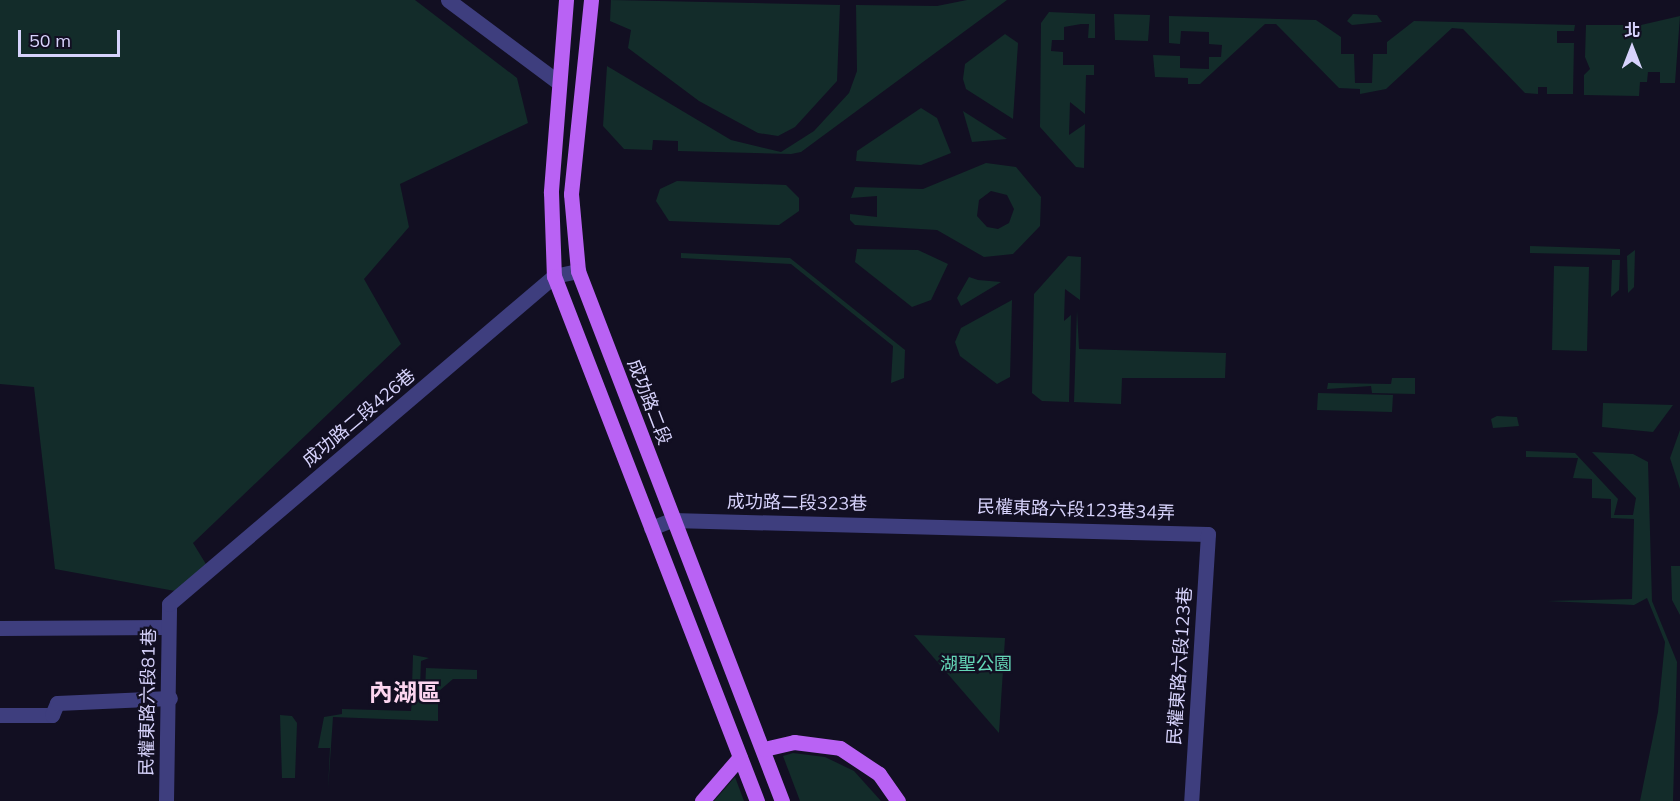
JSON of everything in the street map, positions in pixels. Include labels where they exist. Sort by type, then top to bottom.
[{"type":"main road","points":[[566,0],[551,192],[554,276],[757,801]]},
{"type":"main road","name":"成功路二段","points":[[591,0],[571,194],[578,271],[672,520],[764,749],[782,801]]},
{"type":"main road","points":[[764,749],[794,742],[840,748],[879,774],[898,801]]},
{"type":"main road","points":[[702,801],[740,758]]},
{"type":"street","points":[[448,0],[558,82]]},
{"type":"street","name":"成功路二段426巷","points":[[169,604],[554,276],[578,271]]},
{"type":"street","name":"成功路二段323巷","points":[[651,528],[672,520],[944,525]]},
{"type":"street","name":"民權東路六段123巷34弄","points":[[944,525],[1208,534]]},
{"type":"street","name":"民權東路六段123巷","points":[[1191,801],[1208,534]]},
{"type":"street","name":"民權東路六段81巷","points":[[166,801],[170,698],[169,604]]},
{"type":"street","points":[[0,628],[168,627]]},
{"type":"street","points":[[0,715],[52,715],[57,702],[170,698]]},
{"type":"green space","points":[[0,0],[415,0],[517,78],[528,123],[400,184],[409,227],[364,279],[401,344],[193,543],[209,569],[175,591],[55,569],[34,387],[0,384]]},
{"type":"green space","points":[[611,0],[840,5],[837,81],[795,127],[778,136],[758,133],[699,101],[628,48],[631,30],[610,21]]},
{"type":"green space","points":[[967,0],[1007,0],[801,152],[791,154],[678,151],[678,141],[653,140],[652,150],[624,149],[603,126],[607,66],[731,140],[781,152],[814,131],[849,93],[857,71],[856,5],[937,6]]},
{"type":"green space","points":[[1049,12],[1095,14],[1095,38],[1088,38],[1089,24],[1064,27],[1064,40],[1052,40],[1051,51],[1063,52],[1063,65],[1094,65],[1094,75],[1086,75],[1085,114],[1070,102],[1069,135],[1085,124],[1084,168],[1076,167],[1040,127],[1041,23]]},
{"type":"green space","points":[[1114,14],[1150,15],[1148,41],[1115,40]]},
{"type":"green space","points":[[1353,14],[1377,15],[1382,22],[1352,25],[1347,21]]},
{"type":"green space","points":[[1169,16],[1316,20],[1341,37],[1341,54],[1354,54],[1355,83],[1372,83],[1373,54],[1387,54],[1387,42],[1414,21],[1575,25],[1574,31],[1557,31],[1557,43],[1574,43],[1573,94],[1547,94],[1547,87],[1538,87],[1538,94],[1525,93],[1463,29],[1452,28],[1386,89],[1360,94],[1360,89],[1339,88],[1276,24],[1265,24],[1200,84],[1188,84],[1188,78],[1155,77],[1153,55],[1180,56],[1180,68],[1209,69],[1209,57],[1221,57],[1222,45],[1209,44],[1209,32],[1181,31],[1180,44],[1169,43]]},
{"type":"green space","points":[[1680,16],[1675,83],[1660,83],[1660,72],[1648,72],[1647,82],[1640,82],[1639,96],[1584,95],[1584,75],[1590,69],[1585,57],[1586,25],[1641,25]]},
{"type":"green space","points":[[1005,34],[1018,43],[1013,119],[966,89],[963,79],[965,64]]},
{"type":"green space","points":[[921,108],[937,118],[951,153],[921,165],[856,161],[857,151]]},
{"type":"green space","points":[[963,111],[1007,139],[972,142]]},
{"type":"green space","points":[[986,163],[1016,167],[1041,197],[1040,226],[1013,254],[984,257],[937,230],[855,225],[850,220],[850,214],[877,217],[877,196],[851,198],[855,187],[923,189]],"holes":[[[991,191],[1007,195],[1014,209],[1009,223],[998,229],[987,227],[977,216],[979,200]]]},
{"type":"green space","points":[[677,181],[786,185],[799,198],[799,211],[779,225],[669,221],[656,201],[660,189]]},
{"type":"green space","points":[[1530,246],[1620,249],[1620,255],[1530,253]]},
{"type":"green space","points":[[857,249],[918,250],[948,264],[931,300],[912,307],[855,262]]},
{"type":"green space","points":[[1635,250],[1634,287],[1628,293],[1627,256]]},
{"type":"green space","points":[[681,253],[790,258],[905,350],[904,378],[891,383],[893,346],[791,264],[681,258]]},
{"type":"green space","points":[[1068,256],[1081,257],[1080,300],[1065,289],[1064,321],[1071,315],[1069,402],[1042,401],[1032,393],[1034,294]]},
{"type":"green space","points":[[1612,260],[1620,260],[1619,290],[1611,297]]},
{"type":"green space","points":[[1554,266],[1589,267],[1587,351],[1552,350]]},
{"type":"green space","points":[[969,277],[1001,282],[961,306],[957,298]]},
{"type":"green space","points":[[1012,300],[1010,377],[997,384],[960,356],[955,342],[961,328]]},
{"type":"green space","points":[[1077,310],[1079,349],[1226,353],[1225,378],[1122,378],[1121,404],[1074,402]]},
{"type":"green space","points":[[1392,378],[1415,378],[1415,394],[1372,393],[1371,386],[1327,389],[1328,383],[1391,384]]},
{"type":"green space","points":[[1318,393],[1393,395],[1392,412],[1317,410]]},
{"type":"green space","points":[[1603,403],[1673,405],[1653,432],[1602,427]]},
{"type":"green space","points":[[1497,416],[1517,417],[1519,426],[1493,428],[1491,419]]},
{"type":"green space","points":[[1680,430],[1680,489],[1670,458]]},
{"type":"green space","points":[[1526,451],[1575,453],[1618,499],[1614,515],[1633,515],[1636,498],[1592,452],[1633,454],[1648,462],[1652,601],[1677,662],[1673,801],[1640,801],[1658,712],[1665,642],[1647,598],[1634,605],[1547,601],[1632,599],[1634,519],[1611,518],[1611,499],[1592,498],[1592,479],[1573,478],[1578,458],[1526,457]]},
{"type":"green space","points":[[1671,566],[1680,566],[1680,615],[1672,600]]},
{"type":"green space","name":"湖聖公園","points":[[914,635],[1005,638],[999,733]]},
{"type":"green space","points":[[413,655],[429,658],[421,661],[420,687],[412,686]]},
{"type":"green space","points":[[426,668],[477,670],[477,679],[453,679],[439,691],[425,691]]},
{"type":"green space","points":[[412,700],[438,701],[438,721],[333,717],[328,790],[330,748],[318,748],[324,717],[342,714],[342,709],[411,711]]},
{"type":"green space","points":[[280,715],[292,716],[297,723],[295,778],[282,778]]},
{"type":"green space","points":[[793,753],[825,757],[854,771],[881,801],[800,801],[783,756]]},
{"type":"green space","points":[[735,777],[744,801],[714,801]]},
{"type":"district","name":"內湖區","points":[[405,693]]}]
